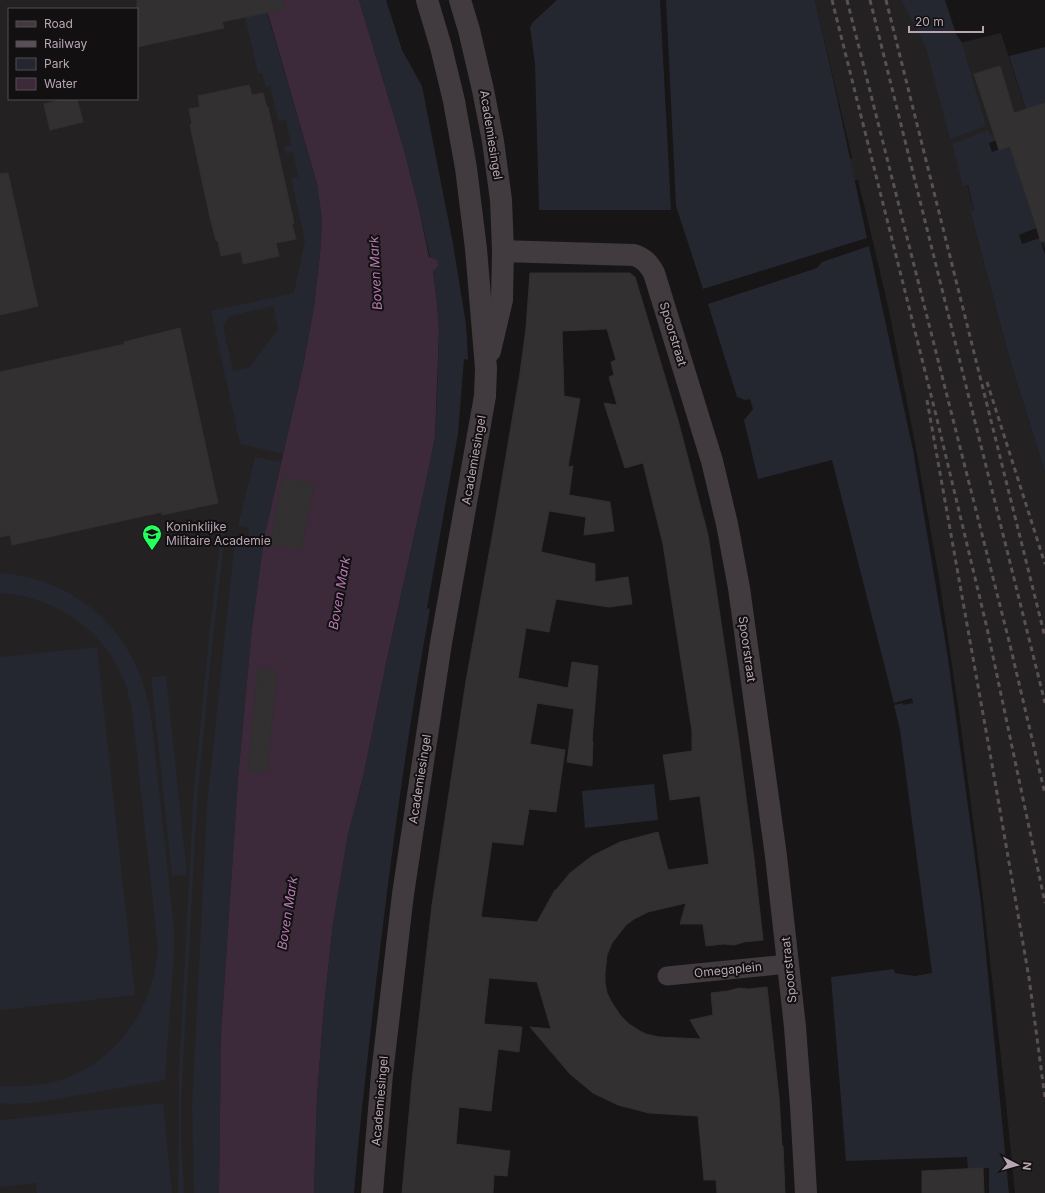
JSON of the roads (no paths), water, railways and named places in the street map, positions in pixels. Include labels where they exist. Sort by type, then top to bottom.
[{"type":"street","name":"Academiesingel","points":[[372,1193],[383,1066],[403,894],[442,643],[485,396],[486,368],[476,249],[466,168],[454,101],[441,47],[427,0]]},
{"type":"street","name":"Academiesingel","points":[[460,0],[484,90],[501,200],[503,251],[502,300],[486,368]]},
{"type":"street","name":"Spoorstraat","points":[[503,251],[634,254],[642,257],[649,263],[654,273],[712,461],[730,539],[739,588],[770,808],[788,964],[801,1106],[806,1193]]},
{"type":"street","name":"Omegaplein","points":[[667,976],[788,964]]},
{"type":"water","name":"Boven Mark","points":[[264,0],[359,0],[403,146],[419,209],[429,257],[437,260],[438,266],[433,271],[439,331],[435,437],[364,773],[348,835],[333,924],[324,1006],[317,1097],[314,1193],[219,1193],[221,1033],[238,779],[252,629],[264,539],[304,362],[314,306],[320,254],[322,219],[317,184]]},
{"type":"railway","points":[[832,0],[936,415],[987,628],[1045,903]]},
{"type":"railway","points":[[847,0],[1010,645],[1045,794]]},
{"type":"railway","points":[[870,0],[1045,703]]},
{"type":"railway","points":[[886,0],[1045,637]]},
{"type":"railway","points":[[987,382],[1045,564]]},
{"type":"railway","points":[[927,400],[1029,978],[1045,1098]]},
{"type":"place","name":"Koninklijke Militaire Academie","points":[[152,551]]}]
